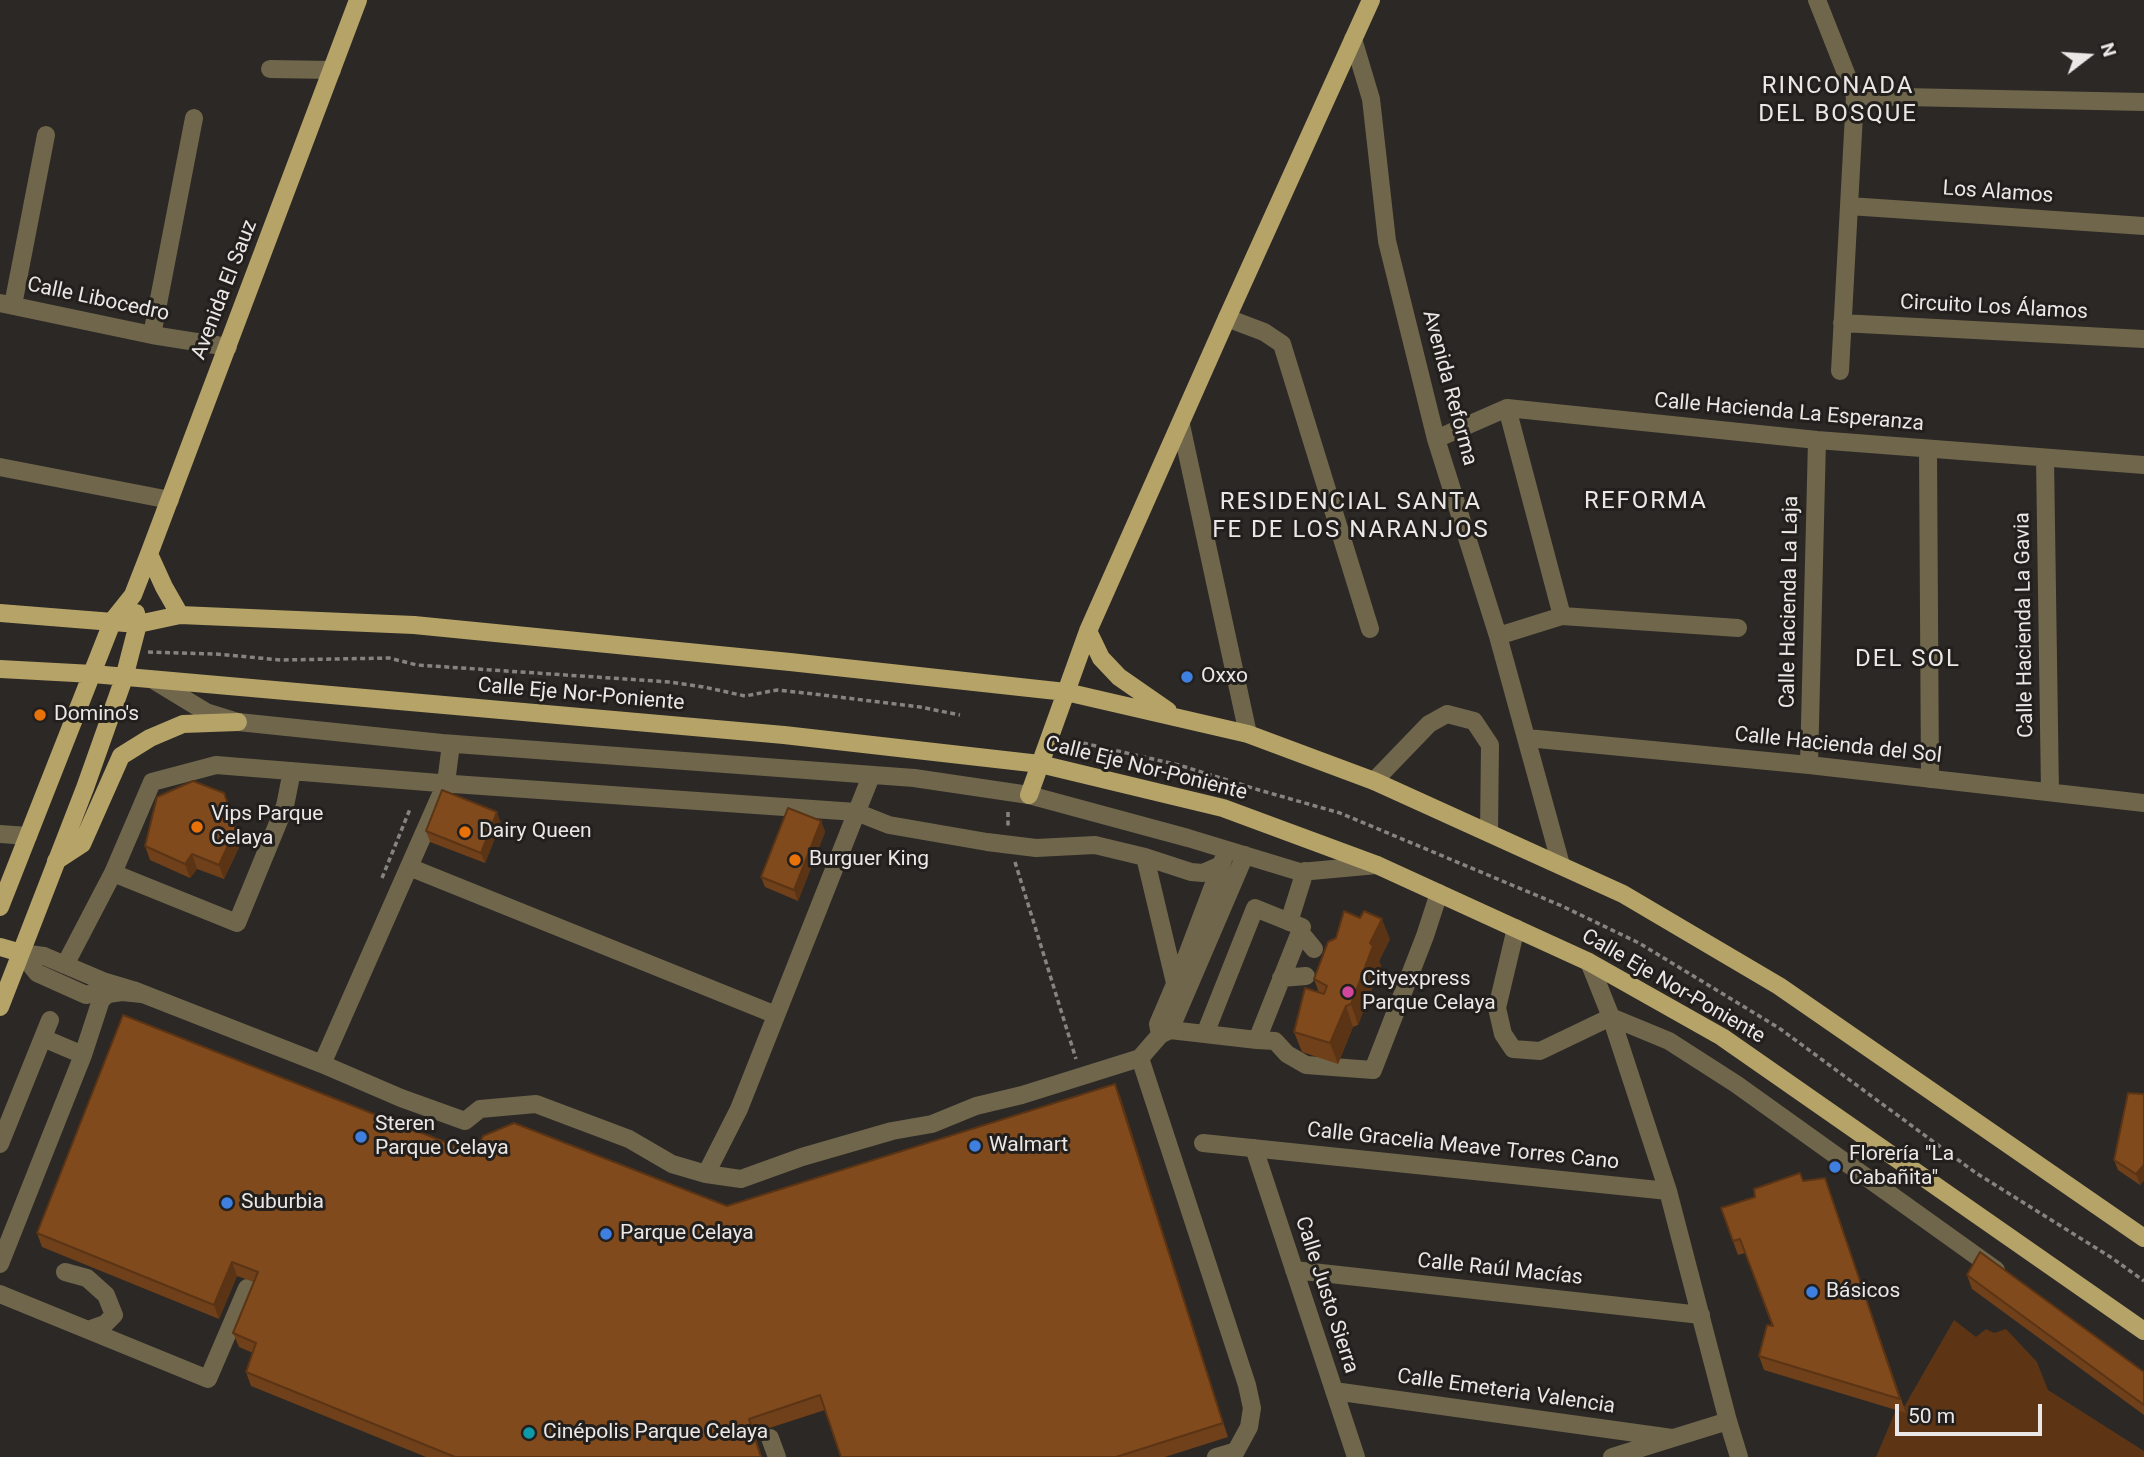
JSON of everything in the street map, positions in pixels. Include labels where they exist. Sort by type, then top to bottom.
[{"type":"main road","name":"Avenida El Sauz","points":[[0,907],[113,620],[133,596],[358,0]]},
{"type":"main road","points":[[1029,795],[1088,631],[1371,0]]},
{"type":"main road","points":[[149,554],[180,615]]},
{"type":"main road","points":[[0,1006],[124,678],[138,624],[133,596]]},
{"type":"main road","points":[[0,613],[138,624],[180,615],[414,625],[1066,692],[1248,734],[1374,781],[1623,894],[1779,986],[2142,1233]]},
{"type":"main road","points":[[1088,631],[1101,658],[1119,677],[1177,717]]},
{"type":"main road","name":"Calle Eje Nor-Poniente","points":[[0,669],[93,674],[784,735],[1040,764],[1223,808],[1377,865],[1589,962],[1722,1037],[2144,1331]]},
{"type":"main road","points":[[56,861],[82,844],[121,756],[150,737],[183,724],[238,722]]},
{"type":"main road","points":[[0,947],[21,953]]},
{"type":"street","points":[[1817,0],[1855,96],[1840,371]]},
{"type":"street","name":"Avenida Reforma","points":[[1353,39],[1371,99],[1387,241],[1436,439],[1498,636],[1560,865]]},
{"type":"street","points":[[270,69],[332,70]]},
{"type":"street","points":[[1855,96],[2144,102]]},
{"type":"street","points":[[152,335],[194,118]]},
{"type":"street","points":[[6,304],[46,135]]},
{"type":"street","name":"Los Alamos","points":[[1849,206],[2144,226]]},
{"type":"street","name":"Calle Libocedro","points":[[6,304],[152,335],[228,346]]},
{"type":"street","points":[[1227,318],[1264,332],[1282,344],[1370,628]]},
{"type":"street","name":"Circuito Los Álamos","points":[[1842,323],[2144,339]]},
{"type":"street","points":[[1507,408],[1562,616]]},
{"type":"street","name":"Calle Hacienda La Esperanza","points":[[1436,439],[1507,408],[1817,440],[2144,465]]},
{"type":"street","points":[[1181,425],[1248,734]]},
{"type":"street","name":"Calle Hacienda La Laja","points":[[1809,765],[1817,440]]},
{"type":"street","points":[[1928,449],[1930,779]]},
{"type":"street","name":"Calle Hacienda La Gavia","points":[[2045,458],[2050,792]]},
{"type":"street","points":[[0,467],[170,500]]},
{"type":"street","points":[[1498,636],[1562,616],[1738,628]]},
{"type":"street","points":[[155,681],[206,712],[238,722],[446,744],[914,778],[1029,795],[1223,857],[1245,856],[1300,872],[1377,865]]},
{"type":"street","points":[[1374,781],[1429,724],[1447,714],[1474,720],[1490,745],[1489,833]]},
{"type":"street","name":"Calle Hacienda del Sol","points":[[1527,738],[1809,765],[2144,803]]},
{"type":"street","points":[[322,1064],[437,801],[442,783],[446,744]]},
{"type":"street","points":[[65,965],[113,873],[152,782],[216,765],[856,812],[889,825],[1036,848],[1095,845],[1191,872],[1203,873],[1223,857]]},
{"type":"street","points":[[113,873],[236,923],[285,806],[292,771]]},
{"type":"street","points":[[706,1174],[739,1109],[871,776]]},
{"type":"street","points":[[0,834],[28,836]]},
{"type":"street","points":[[21,953],[44,956],[465,1121],[480,1109],[536,1104],[629,1139],[672,1164],[706,1174],[741,1179],[802,1157],[892,1131],[932,1124],[976,1106],[1022,1095],[1140,1058],[1182,1003],[1245,856]]},
{"type":"street","points":[[1145,857],[1175,984],[1182,1003]]},
{"type":"street","points":[[1162,1030],[1175,984],[1223,857]]},
{"type":"street","points":[[410,867],[776,1015]]},
{"type":"street","points":[[1257,1040],[1281,978],[1295,927],[1305,871]]},
{"type":"street","points":[[1162,1030],[1275,1041],[1287,1054],[1306,1065],[1373,1070],[1425,936],[1438,893]]},
{"type":"street","points":[[1205,1034],[1255,908],[1295,927],[1314,948]]},
{"type":"street","points":[[1516,929],[1497,1008],[1503,1034],[1513,1049],[1541,1051],[1611,1017],[1669,1041],[1736,1084],[2010,1280]]},
{"type":"street","points":[[21,953],[37,973],[86,995],[119,986]]},
{"type":"street","points":[[1589,962],[1611,1017],[1668,1191],[1739,1457]]},
{"type":"street","points":[[1281,978],[1306,976]]},
{"type":"street","points":[[0,1264],[4,1245],[83,1055],[101,1000],[108,995],[122,992],[142,994]]},
{"type":"street","points":[[0,1144],[50,1020]]},
{"type":"street","points":[[43,1038],[83,1055]]},
{"type":"street","points":[[1140,1058],[1247,1385],[1252,1408],[1248,1427],[1237,1451],[1216,1457]]},
{"type":"street","name":"Calle Gracelia Meave Torres Cano","points":[[1203,1143],[1668,1191]]},
{"type":"street","name":"Calle Justo Sierra","points":[[1254,1148],[1356,1457]]},
{"type":"street","name":"Calle Raúl Macías","points":[[1294,1270],[1701,1315]]},
{"type":"street","points":[[65,1272],[87,1278],[106,1295],[114,1314],[105,1324],[88,1330]]},
{"type":"street","points":[[0,1294],[208,1379],[247,1288]]},
{"type":"street","name":"Calle Emeteria Valencia","points":[[1334,1391],[1672,1438]]},
{"type":"street","points":[[1612,1457],[1728,1421]]},
{"type":"street","points":[[770,1437],[777,1457]]},
{"type":"path","points":[[131,651],[281,660],[389,658],[417,666],[670,682],[745,696],[777,690],[920,707],[960,715]]},
{"type":"path","points":[[1008,812],[1009,844],[1082,1076]]},
{"type":"shaded area","points":[[1954,1320],[1976,1337],[1986,1329],[1994,1333],[2006,1329],[2037,1362],[2048,1390],[2144,1451],[2144,1457],[1876,1457],[1896,1410],[1905,1412],[1904,1407]]},
{"type":"building","name":"Vips Parque Celaya","points":[[193,781],[224,793],[236,828],[219,865],[192,854],[185,864],[145,846],[157,797]]},
{"type":"building","name":"Dairy Queen","points":[[442,790],[497,812],[481,853],[426,831]]},
{"type":"building","name":"Burguer King","points":[[788,808],[821,821],[794,890],[761,877]]},
{"type":"building","points":[[1344,911],[1360,918],[1364,911],[1382,919],[1370,943],[1373,946],[1351,1004],[1346,1006],[1330,1043],[1294,1032],[1305,988],[1324,994],[1327,986],[1314,979],[1328,942],[1336,938]]},
{"type":"building","name":"Parque Celaya","points":[[123,1015],[475,1154],[483,1136],[514,1123],[727,1206],[1115,1084],[1223,1423],[1116,1457],[841,1457],[820,1395],[749,1419],[761,1457],[455,1457],[246,1372],[256,1343],[233,1333],[258,1272],[232,1262],[214,1305],[37,1233]]},
{"type":"building","points":[[2128,1093],[2144,1094],[2144,1165],[2136,1174],[2114,1160]]},
{"type":"building","name":"Básicos","points":[[1800,1173],[1803,1181],[1825,1178],[1900,1399],[1759,1356],[1767,1325],[1773,1326],[1740,1239],[1733,1241],[1721,1208],[1755,1197],[1754,1189]]},
{"type":"building","points":[[1980,1252],[2144,1372],[2144,1405],[1967,1275]]},
{"type":"place","name":"Oxxo","points":[[1187,677]]},
{"type":"place","name":"Domino's","points":[[40,715]]},
{"type":"place","name":"Vips Parque Celaya","points":[[197,827]]},
{"type":"place","name":"Dairy Queen","points":[[465,832]]},
{"type":"place","name":"Burguer King","points":[[795,860]]},
{"type":"place","name":"Cityexpress Parque Celaya","points":[[1348,992]]},
{"type":"place","name":"Steren Parque Celaya","points":[[361,1137]]},
{"type":"place","name":"Walmart","points":[[975,1146]]},
{"type":"place","name":"Florería \"La Cabañita\"","points":[[1835,1167]]},
{"type":"place","name":"Suburbia","points":[[227,1203]]},
{"type":"place","name":"Parque Celaya","points":[[606,1234]]},
{"type":"place","name":"Básicos","points":[[1812,1292]]},
{"type":"place","name":"Cinépolis Parque Celaya","points":[[529,1433]]},
{"type":"district","name":"RINCONADA DEL BOSQUE","points":[[1838,101]]},
{"type":"district","name":"REFORMA","points":[[1646,502]]},
{"type":"district","name":"RESIDENCIAL SANTA FE DE LOS NARANJOS","points":[[1351,517]]},
{"type":"district","name":"DEL SOL","points":[[1908,660]]}]
